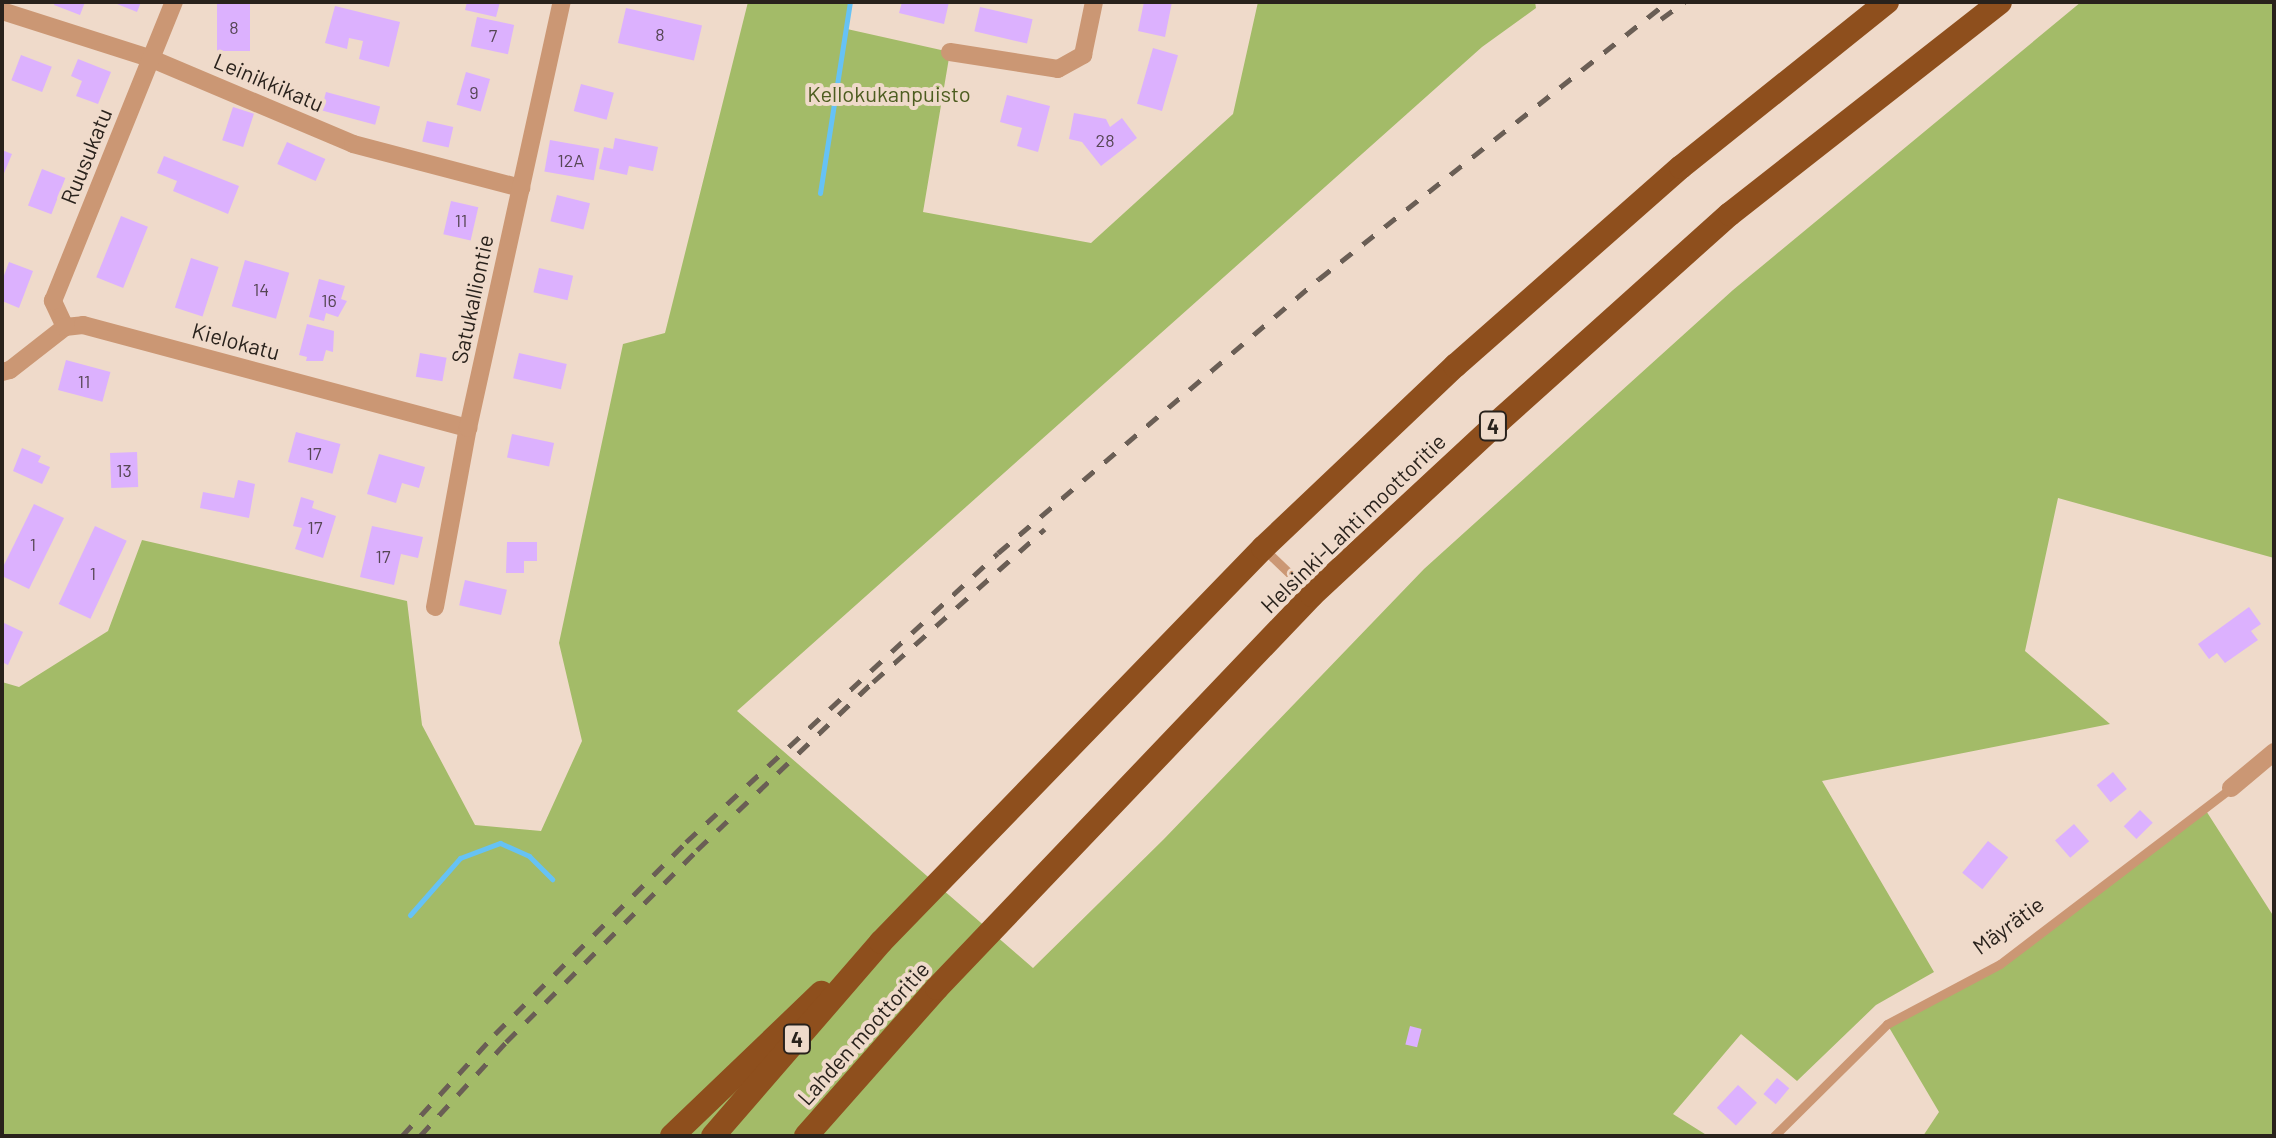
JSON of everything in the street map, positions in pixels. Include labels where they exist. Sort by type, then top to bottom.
[{"type":"highway","name":"Helsinki-Lahti moottoritie","points":[[881,942],[1263,548],[1455,366],[1681,167],[1887,2]]},
{"type":"highway","name":"Helsinki-Lahti moottoritie","points":[[960,964],[1312,595],[1499,421],[1730,214],[2000,2]]},
{"type":"highway","points":[[672,1136],[789,1020],[881,942]]},
{"type":"highway","name":"Lahden moottoritie","points":[[713,1136],[881,942]]},
{"type":"highway","name":"Lahden moottoritie","points":[[806,1136],[960,964]]},
{"type":"street","name":"Ruusukatu","points":[[65,327],[53,301],[174,2]]},
{"type":"street","name":"Satukalliontie","points":[[435,607],[468,428],[562,2]]},
{"type":"street","points":[[950,52],[1058,69],[1083,55],[1094,2]]},
{"type":"street","name":"Leinikkikatu","points":[[2,11],[152,59],[353,144],[521,188]]},
{"type":"street","name":"Kielokatu","points":[[65,327],[83,325],[468,428]]},
{"type":"street","points":[[2,372],[10,370],[65,327]]},
{"type":"street","name":"Mäyrätie","points":[[2231,788],[2274,752]]},
{"type":"lane","points":[[1263,548],[1312,595]]},
{"type":"lane","name":"Mäyrätie","points":[[1774,1136],[1887,1024],[2000,964],[2231,788]]},
{"type":"green space","name":"Kellokukanpuisto","points":[[748,2],[850,2],[847,29],[950,52],[923,212],[1091,243],[1233,114],[1258,2],[1535,2],[1536,8],[1482,47],[737,711],[1033,968],[1164,839],[1424,569],[1733,290],[2081,2],[2274,2],[2274,558],[2058,498],[2025,651],[2110,724],[1822,781],[1934,972],[1876,1005],[1797,1081],[1741,1034],[1673,1114],[1708,1136],[2,1136],[2,682],[19,687],[108,631],[142,540],[407,601],[422,725],[475,825],[541,831],[582,741],[559,643],[623,344],[665,333]]},
{"type":"green space","points":[[2203,806],[2274,917],[2274,1136],[1923,1136],[1939,1112],[1887,1024],[2000,964]]},
{"type":"building","points":[[55,2],[85,2],[80,15],[54,5]]},
{"type":"building","points":[[112,2],[141,2],[137,12]]},
{"type":"building","points":[[217,2],[250,2],[250,51],[217,51]]},
{"type":"building","points":[[467,2],[500,2],[496,17],[465,10]]},
{"type":"building","points":[[902,2],[949,2],[944,24],[899,13]]},
{"type":"building","points":[[1144,2],[1172,2],[1165,37],[1138,31]]},
{"type":"building","points":[[335,6],[400,22],[389,67],[359,59],[363,41],[349,38],[347,49],[325,43]]},
{"type":"building","points":[[980,7],[1033,19],[1027,44],[974,31]]},
{"type":"building","points":[[626,8],[702,26],[694,61],[618,43]]},
{"type":"building","points":[[477,17],[514,25],[508,54],[471,46]]},
{"type":"building","points":[[1153,48],[1178,55],[1162,111],[1137,104]]},
{"type":"building","points":[[21,55],[52,67],[42,92],[11,80]]},
{"type":"building","points":[[78,59],[111,72],[98,104],[76,96],[82,81],[71,76]]},
{"type":"building","points":[[466,72],[490,79],[481,112],[457,105]]},
{"type":"building","points":[[581,84],[614,93],[607,120],[574,111]]},
{"type":"building","points":[[326,92],[380,106],[375,125],[321,110]]},
{"type":"building","points":[[1007,95],[1050,106],[1038,152],[1017,146],[1022,128],[1000,122]]},
{"type":"building","points":[[233,107],[254,114],[243,147],[222,140]]},
{"type":"building","points":[[1074,113],[1106,119],[1110,127],[1122,118],[1137,138],[1101,166],[1082,142],[1069,139]]},
{"type":"building","points":[[427,121],[453,127],[449,148],[422,141]]},
{"type":"building","points":[[615,138],[658,147],[653,171],[629,166],[627,175],[599,169],[604,147],[613,149]]},
{"type":"building","points":[[550,140],[599,149],[594,180],[544,172]]},
{"type":"building","points":[[287,142],[325,159],[316,181],[277,164]]},
{"type":"building","points":[[2,150],[12,154],[2,178]]},
{"type":"building","points":[[164,156],[239,186],[228,214],[173,191],[177,181],[157,173]]},
{"type":"building","points":[[42,169],[65,178],[51,214],[28,205]]},
{"type":"building","points":[[557,195],[590,203],[583,229],[550,221]]},
{"type":"building","points":[[451,201],[478,207],[471,240],[443,234]]},
{"type":"building","points":[[121,216],[148,227],[123,288],[96,277]]},
{"type":"building","points":[[191,258],[219,267],[203,316],[175,307]]},
{"type":"building","points":[[245,260],[289,273],[276,319],[232,306]]},
{"type":"building","points":[[9,262],[33,271],[19,308],[2,301],[2,281]]},
{"type":"building","points":[[539,268],[573,276],[567,300],[533,292]]},
{"type":"building","points":[[319,279],[345,286],[341,299],[347,301],[338,317],[326,313],[324,321],[309,317]]},
{"type":"building","points":[[307,324],[334,331],[333,352],[326,350],[323,361],[306,361],[307,357],[299,355]]},
{"type":"building","points":[[420,353],[447,358],[442,381],[416,377]]},
{"type":"building","points":[[519,353],[567,364],[561,389],[513,378]]},
{"type":"building","points":[[66,360],[110,372],[102,402],[58,390]]},
{"type":"building","points":[[296,432],[340,444],[332,474],[288,462]]},
{"type":"building","points":[[512,434],[554,443],[549,466],[507,457]]},
{"type":"building","points":[[22,448],[41,456],[38,462],[50,467],[42,484],[13,471]]},
{"type":"building","points":[[137,452],[138,487],[111,488],[110,453]]},
{"type":"building","points":[[379,454],[425,467],[419,488],[402,483],[396,503],[367,494]]},
{"type":"building","points":[[238,480],[255,484],[249,518],[200,508],[203,492],[234,498]]},
{"type":"building","points":[[301,497],[314,501],[312,508],[336,516],[323,558],[295,549],[302,528],[293,526]]},
{"type":"building","points":[[34,504],[64,518],[29,589],[2,576],[2,569]]},
{"type":"building","points":[[95,526],[127,541],[90,619],[59,604]]},
{"type":"building","points":[[372,526],[423,537],[418,558],[401,554],[394,585],[360,577]]},
{"type":"building","points":[[507,542],[537,542],[537,561],[524,561],[524,573],[506,573]]},
{"type":"building","points":[[465,580],[507,590],[501,615],[459,605]]},
{"type":"building","points":[[2249,607],[2261,624],[2251,631],[2258,640],[2225,663],[2217,653],[2209,659],[2198,644]]},
{"type":"building","points":[[2,622],[23,632],[8,665],[2,662]]},
{"type":"building","points":[[2113,772],[2127,789],[2111,802],[2097,785]]},
{"type":"building","points":[[2140,810],[2153,823],[2136,839],[2124,826]]},
{"type":"building","points":[[2074,824],[2089,841],[2070,858],[2055,840]]},
{"type":"building","points":[[1988,841],[2008,857],[1982,889],[1962,873]]},
{"type":"building","points":[[1410,1026],[1422,1029],[1417,1047],[1405,1044]]},
{"type":"building","points":[[1777,1078],[1789,1088],[1776,1104],[1764,1094]]},
{"type":"building","points":[[1738,1085],[1757,1103],[1736,1125],[1717,1108]]},
{"type":"waterway","points":[[820,193],[850,2]]},
{"type":"waterway","points":[[410,915],[460,858],[500,843],[529,856],[552,879]]},
{"type":"railway","points":[[402,1136],[495,1034],[686,842],[998,553],[1319,279],[1667,2]]},
{"type":"railway","points":[[1661,19],[1684,2]]},
{"type":"railway","points":[[420,1136],[506,1042],[697,850],[873,682],[1045,529]]}]
